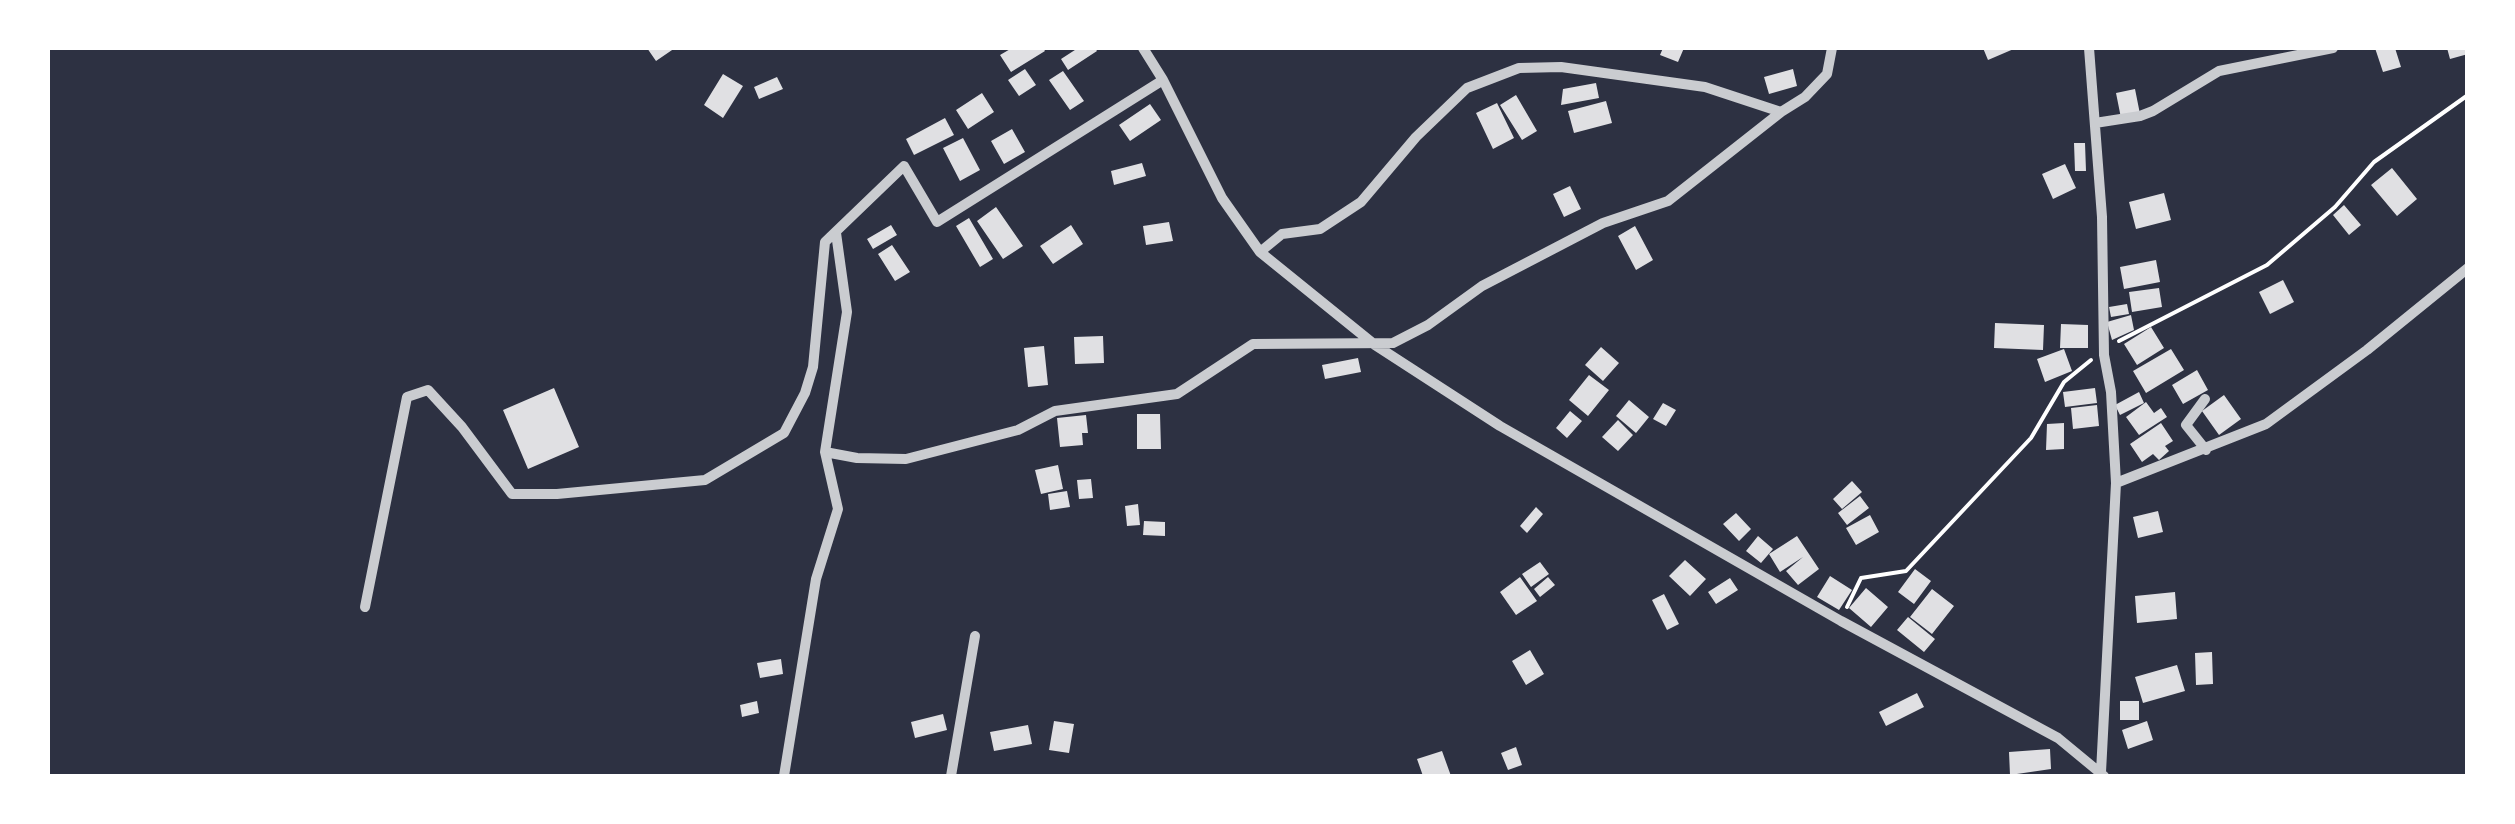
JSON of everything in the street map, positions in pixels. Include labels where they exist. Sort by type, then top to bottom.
[{"type":"street","points":[[1142,48],[1163,80],[1222,198],[1260,252],[1375,345],[1500,426],[1841,621],[2058,738],[2102,774]]},
{"type":"street","points":[[824,452],[906,460],[1018,430],[1055,412],[1177,394],[1253,344],[1375,345],[1404,338],[1482,286],[1603,224],[1668,201],[1780,112],[1805,97],[1827,74],[1832,48]]},
{"type":"street","points":[[2089,48],[2103,249],[2100,283],[2104,350],[2116,483],[2102,774]]},
{"type":"street","points":[[2095,123],[2140,116],[2219,71],[2333,48]]},
{"type":"street","points":[[1260,252],[1282,234],[1320,229],[1361,202],[1416,136],[1467,88],[1519,68],[1561,68],[1705,88],[1780,112]]},
{"type":"street","points":[[365,608],[407,397],[428,390],[462,427],[512,494],[557,494],[705,480],[784,432],[805,393],[813,368],[825,242],[904,166],[937,222],[1163,80]]},
{"type":"street","points":[[784,776],[816,578],[838,509],[824,452],[847,312],[836,233]]},
{"type":"street","points":[[2116,483],[2266,424],[2368,350],[2468,268]]},
{"type":"street","points":[[2205,399],[2186,424],[2206,450]]},
{"type":"street","points":[[951,776],[975,636]]},
{"type":"path","points":[[1841,621],[1862,578],[1906,571],[2031,438],[2064,382],[2104,350],[2266,264],[2335,207],[2374,162],[2468,95]]},
{"type":"building","points":[[647,48],[675,48],[656,61]]},
{"type":"building","points":[[1012,48],[1045,51],[1011,72],[1000,55]]},
{"type":"building","points":[[1078,48],[1097,51],[1068,70],[1061,59]]},
{"type":"building","points":[[1663,48],[1684,48],[1678,62],[1660,55]]},
{"type":"building","points":[[1983,48],[2016,48],[1988,60]]},
{"type":"building","points":[[2375,48],[2395,48],[2401,67],[2383,72]]},
{"type":"building","points":[[2447,48],[2468,48],[2468,54],[2450,59]]},
{"type":"building","points":[[1025,69],[1036,85],[1019,96],[1008,80]]},
{"type":"building","points":[[1793,69],[1797,86],[1769,94],[1764,77]]},
{"type":"building","points":[[1063,71],[1084,101],[1070,110],[1049,80]]},
{"type":"building","points":[[723,74],[743,86],[723,118],[704,105]]},
{"type":"building","points":[[777,77],[783,89],[759,99],[754,87]]},
{"type":"building","points":[[1596,83],[1599,98],[1561,105],[1563,89]]},
{"type":"building","points":[[2135,89],[2140,114],[2121,118],[2116,93]]},
{"type":"building","points":[[982,93],[994,112],[968,129],[956,110]]},
{"type":"building","points":[[1516,95],[1537,131],[1522,140],[1500,105]]},
{"type":"building","points":[[1606,101],[1612,123],[1574,133],[1568,111]]},
{"type":"building","points":[[1497,103],[1514,138],[1493,149],[1476,113]]},
{"type":"building","points":[[1150,104],[1161,120],[1130,141],[1119,125]]},
{"type":"building","points":[[945,118],[954,135],[914,155],[906,139]]},
{"type":"building","points":[[1012,129],[1025,152],[1004,164],[991,141]]},
{"type":"building","points":[[963,138],[980,170],[960,181],[943,148]]},
{"type":"building","points":[[2074,143],[2085,143],[2086,171],[2075,171]]},
{"type":"building","points":[[1142,163],[1146,176],[1114,185],[1111,171]]},
{"type":"building","points":[[2065,164],[2076,188],[2053,199],[2042,174]]},
{"type":"building","points":[[2392,168],[2417,199],[2397,216],[2371,185]]},
{"type":"building","points":[[1570,186],[1581,209],[1564,217],[1553,194]]},
{"type":"building","points":[[2164,193],[2171,220],[2136,229],[2129,202]]},
{"type":"building","points":[[2344,205],[2361,225],[2349,235],[2333,215]]},
{"type":"building","points":[[996,207],[1023,246],[1003,259],[977,221]]},
{"type":"building","points":[[969,218],[993,259],[980,267],[956,226]]},
{"type":"building","points":[[1169,222],[1173,241],[1146,245],[1143,226]]},
{"type":"building","points":[[891,225],[897,235],[873,249],[867,239]]},
{"type":"building","points":[[1071,225],[1083,244],[1053,264],[1040,246]]},
{"type":"building","points":[[1635,226],[1653,260],[1636,270],[1618,236]]},
{"type":"building","points":[[892,245],[910,272],[895,281],[878,254]]},
{"type":"building","points":[[2156,260],[2160,282],[2124,289],[2120,267]]},
{"type":"building","points":[[2283,280],[2294,302],[2270,314],[2259,292]]},
{"type":"building","points":[[2159,288],[2162,307],[2132,312],[2129,292]]},
{"type":"building","points":[[2127,304],[2129,314],[2111,317],[2109,307]]},
{"type":"building","points":[[2131,315],[2134,330],[2112,340],[2107,322]]},
{"type":"building","points":[[1995,323],[2044,325],[2043,350],[1994,348]]},
{"type":"building","points":[[2061,324],[2088,325],[2088,348],[2060,348]]},
{"type":"building","points":[[2151,327],[2164,348],[2137,365],[2124,344]]},
{"type":"building","points":[[1103,336],[1104,363],[1075,364],[1074,337]]},
{"type":"building","points":[[1044,346],[1048,385],[1028,387],[1024,348]]},
{"type":"building","points":[[1601,347],[1619,363],[1603,381],[1585,365]]},
{"type":"building","points":[[2064,349],[2072,371],[2045,382],[2037,359]]},
{"type":"building","points":[[2171,349],[2184,370],[2146,393],[2133,371]]},
{"type":"building","points":[[1358,358],[1361,372],[1325,379],[1322,365]]},
{"type":"building","points":[[2197,370],[2208,390],[2183,404],[2172,385]]},
{"type":"building","points":[[1589,375],[1609,390],[1588,416],[1569,400]]},
{"type":"building","points":[[554,388],[579,447],[528,469],[503,410]]},
{"type":"building","points":[[2095,388],[2097,403],[2065,407],[2063,392]]},
{"type":"building","points":[[2139,392],[2144,403],[2120,415],[2115,405]]},
{"type":"building","points":[[2224,395],[2241,419],[2219,435],[2202,411]]},
{"type":"building","points":[[1629,400],[1649,417],[1636,433],[1616,416]]},
{"type":"building","points":[[2146,402],[2154,413],[2161,408],[2167,417],[2139,435],[2126,417]]},
{"type":"building","points":[[1663,403],[1676,410],[1666,426],[1653,419]]},
{"type":"building","points":[[2097,405],[2099,426],[2073,429],[2071,408]]},
{"type":"building","points":[[1570,411],[1582,421],[1567,438],[1556,428]]},
{"type":"building","points":[[1137,414],[1160,414],[1161,449],[1137,449]]},
{"type":"building","points":[[1086,415],[1088,433],[1082,433],[1083,445],[1060,447],[1057,418]]},
{"type":"building","points":[[1618,420],[1633,435],[1618,451],[1602,437]]},
{"type":"building","points":[[2064,423],[2064,449],[2046,450],[2047,424]]},
{"type":"building","points":[[2161,423],[2173,441],[2165,446],[2169,451],[2159,460],[2153,454],[2142,462],[2130,444]]},
{"type":"building","points":[[1058,465],[1063,489],[1041,494],[1035,470]]},
{"type":"building","points":[[1091,479],[1093,498],[1079,499],[1077,480]]},
{"type":"building","points":[[1852,481],[1862,492],[1842,509],[1833,499]]},
{"type":"building","points":[[1067,491],[1070,507],[1050,510],[1048,494]]},
{"type":"building","points":[[1860,496],[1869,508],[1847,525],[1838,513]]},
{"type":"building","points":[[1138,504],[1140,525],[1127,526],[1125,506]]},
{"type":"building","points":[[1536,507],[1543,514],[1527,533],[1520,526]]},
{"type":"building","points":[[2158,511],[2163,532],[2138,538],[2133,517]]},
{"type":"building","points":[[1736,513],[1751,529],[1739,541],[1723,524]]},
{"type":"building","points":[[1870,515],[1879,532],[1856,545],[1846,528]]},
{"type":"building","points":[[1144,521],[1165,522],[1165,536],[1143,535]]},
{"type":"building","points":[[1758,536],[1773,549],[1761,563],[1746,551]]},
{"type":"building","points":[[1797,536],[1819,569],[1798,585],[1786,571],[1803,557],[1780,572],[1769,554]]},
{"type":"building","points":[[1685,560],[1706,579],[1690,596],[1669,576]]},
{"type":"building","points":[[1540,562],[1549,574],[1531,587],[1522,574]]},
{"type":"building","points":[[1915,569],[1931,581],[1914,604],[1898,592]]},
{"type":"building","points":[[1830,576],[1852,590],[1839,610],[1817,597]]},
{"type":"building","points":[[1520,577],[1537,601],[1516,615],[1500,592]]},
{"type":"building","points":[[1548,577],[1555,585],[1540,597],[1534,589]]},
{"type":"building","points":[[1730,578],[1738,590],[1716,604],[1708,592]]},
{"type":"building","points":[[1866,588],[1888,607],[1871,627],[1849,608]]},
{"type":"building","points":[[1932,589],[1954,606],[1932,634],[1910,617]]},
{"type":"building","points":[[2175,592],[2177,619],[2137,623],[2135,596]]},
{"type":"building","points":[[1664,594],[1679,624],[1667,630],[1652,600]]},
{"type":"building","points":[[1908,617],[1935,639],[1924,652],[1897,630]]},
{"type":"building","points":[[1530,650],[1544,674],[1526,685],[1512,661]]},
{"type":"building","points":[[2212,652],[2213,684],[2196,685],[2195,653]]},
{"type":"building","points":[[781,659],[783,674],[760,678],[757,663]]},
{"type":"building","points":[[2177,665],[2185,691],[2143,703],[2135,677]]},
{"type":"building","points":[[1917,693],[1924,707],[1886,726],[1879,712]]},
{"type":"building","points":[[757,701],[759,713],[742,717],[740,705]]},
{"type":"building","points":[[2120,701],[2139,701],[2139,720],[2120,720]]},
{"type":"building","points":[[943,714],[947,730],[915,738],[911,722]]},
{"type":"building","points":[[1054,721],[1074,724],[1069,753],[1049,750]]},
{"type":"building","points":[[2147,721],[2153,740],[2128,749],[2122,730]]},
{"type":"building","points":[[1028,725],[1032,744],[994,751],[990,732]]},
{"type":"building","points":[[1516,747],[1522,765],[1508,770],[1501,753]]},
{"type":"building","points":[[2050,749],[2051,769],[2010,775],[2009,752]]},
{"type":"building","points":[[1442,751],[1451,776],[1423,776],[1417,759]]}]
